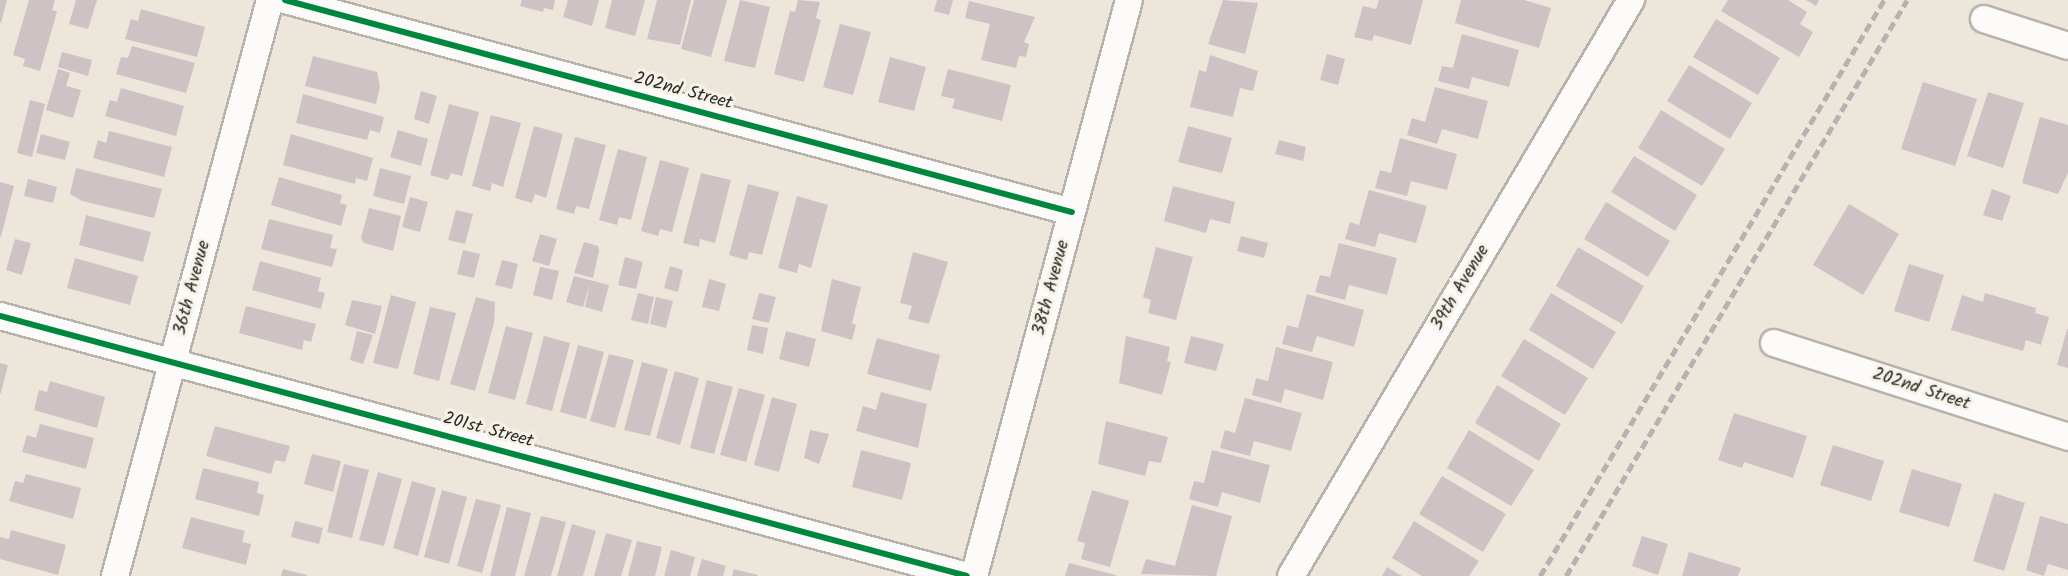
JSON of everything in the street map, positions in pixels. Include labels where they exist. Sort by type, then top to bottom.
[{"type":"street","name":"36th Avenue","points":[[115,576],[270,0]]},
{"type":"street","name":"202nd Street","points":[[285,0],[1072,212]]},
{"type":"street","name":"38th Avenue","points":[[975,576],[1129,0]]},
{"type":"street","name":"39th Avenue","points":[[1291,576],[1631,0]]},
{"type":"street","points":[[1984,19],[2068,46]]},
{"type":"street","name":"201st Street","points":[[0,316],[967,576]]},
{"type":"street","name":"202nd Street","points":[[1774,343],[2068,437]]},
{"type":"building","points":[[0,0],[7,0],[1,23],[0,22]]},
{"type":"building","points":[[29,0],[55,0],[52,10],[57,12],[40,71],[23,66],[25,59],[13,55]]},
{"type":"building","points":[[76,0],[97,0],[88,29],[69,24]]},
{"type":"building","points":[[522,0],[555,0],[553,10],[544,8],[543,12],[520,6]]},
{"type":"building","points":[[568,0],[599,0],[592,26],[563,17]]},
{"type":"building","points":[[612,0],[645,0],[635,36],[605,28]]},
{"type":"building","points":[[657,0],[691,0],[680,45],[647,39]]},
{"type":"building","points":[[694,0],[727,0],[711,57],[681,49]]},
{"type":"building","points":[[740,0],[770,7],[755,68],[724,61]]},
{"type":"building","points":[[798,0],[820,2],[816,18],[821,20],[804,82],[774,74],[790,11],[795,12]]},
{"type":"building","points":[[937,0],[953,0],[949,15],[934,11]]},
{"type":"building","points":[[1223,0],[1258,3],[1245,54],[1208,44]]},
{"type":"building","points":[[1379,0],[1423,0],[1411,45],[1374,35],[1372,41],[1354,37],[1363,6],[1376,9]]},
{"type":"building","points":[[1461,0],[1524,0],[1551,8],[1539,48],[1455,23]]},
{"type":"building","points":[[1728,0],[1788,0],[1807,12],[1800,24],[1813,32],[1799,57],[1721,11]]},
{"type":"building","points":[[1806,0],[1819,0],[1816,6]]},
{"type":"building","points":[[969,1],[1035,17],[1024,42],[1029,44],[1026,57],[1019,56],[1016,68],[981,60],[990,24],[965,18]]},
{"type":"building","points":[[141,9],[205,27],[197,57],[125,39],[131,19],[138,21]]},
{"type":"building","points":[[1716,19],[1780,58],[1758,95],[1693,57]]},
{"type":"building","points":[[840,24],[871,32],[853,95],[823,87]]},
{"type":"building","points":[[1462,34],[1519,50],[1509,87],[1472,77],[1469,89],[1438,81],[1442,66],[1453,68]]},
{"type":"building","points":[[132,46],[195,63],[186,93],[116,74],[121,57],[128,58]]},
{"type":"building","points":[[62,52],[92,60],[88,76],[58,67]]},
{"type":"building","points":[[1327,54],[1345,59],[1338,85],[1320,80]]},
{"type":"building","points":[[1210,55],[1258,71],[1253,91],[1240,88],[1233,117],[1190,107],[1199,70],[1206,72]]},
{"type":"building","points":[[313,56],[377,72],[380,87],[376,104],[305,86]]},
{"type":"building","points":[[890,57],[926,67],[914,111],[878,102]]},
{"type":"building","points":[[1689,65],[1752,103],[1730,139],[1667,101]]},
{"type":"building","points":[[58,69],[70,73],[66,86],[81,90],[73,118],[46,110]]},
{"type":"building","points":[[948,69],[1011,85],[1002,121],[952,108],[955,99],[941,96]]},
{"type":"building","points":[[1923,82],[1977,99],[1955,166],[1901,149]]},
{"type":"building","points":[[1435,87],[1488,101],[1478,139],[1442,129],[1437,144],[1407,135],[1412,118],[1425,122]]},
{"type":"building","points":[[121,88],[184,106],[176,136],[105,116],[110,100],[117,102]]},
{"type":"building","points":[[421,91],[437,96],[429,124],[414,119]]},
{"type":"building","points":[[1988,92],[2024,103],[2003,168],[1967,156]]},
{"type":"building","points":[[303,94],[384,117],[380,133],[370,130],[367,140],[296,123]]},
{"type":"building","points":[[30,100],[45,104],[32,157],[17,153]]},
{"type":"building","points":[[449,104],[479,112],[462,176],[451,173],[448,180],[430,175]]},
{"type":"building","points":[[1661,110],[1725,149],[1702,186],[1638,148]]},
{"type":"building","points":[[491,115],[521,123],[503,187],[492,183],[490,191],[472,186]]},
{"type":"building","points":[[2040,117],[2068,125],[2068,173],[2058,194],[2022,183]]},
{"type":"building","points":[[534,126],[563,134],[546,198],[535,194],[532,203],[515,198]]},
{"type":"building","points":[[1188,126],[1232,138],[1222,173],[1178,162]]},
{"type":"building","points":[[398,130],[428,139],[421,166],[390,157]]},
{"type":"building","points":[[109,131],[172,147],[164,177],[93,158],[98,140],[106,143]]},
{"type":"building","points":[[41,134],[70,142],[65,160],[36,153]]},
{"type":"building","points":[[291,134],[373,158],[367,181],[356,178],[355,184],[283,165]]},
{"type":"building","points":[[575,137],[606,145],[589,209],[576,206],[574,214],[556,209]]},
{"type":"building","points":[[1400,138],[1457,154],[1447,190],[1411,181],[1407,196],[1375,188],[1380,170],[1391,173]]},
{"type":"building","points":[[1279,140],[1306,147],[1303,161],[1275,154]]},
{"type":"building","points":[[618,149],[647,157],[631,220],[619,217],[617,225],[599,220]]},
{"type":"building","points":[[1634,156],[1697,195],[1675,231],[1611,192]]},
{"type":"building","points":[[660,160],[689,168],[672,232],[660,229],[658,236],[641,231]]},
{"type":"building","points":[[76,168],[162,189],[154,218],[82,201],[70,194]]},
{"type":"building","points":[[380,168],[411,176],[404,204],[373,196]]},
{"type":"building","points":[[701,173],[731,180],[715,243],[700,239],[699,247],[683,243]]},
{"type":"building","points":[[279,177],[342,195],[340,203],[347,205],[341,226],[271,205]]},
{"type":"building","points":[[28,179],[57,187],[53,203],[24,196]]},
{"type":"building","points":[[0,182],[14,186],[1,237],[0,237]]},
{"type":"building","points":[[748,184],[779,192],[762,255],[749,252],[747,260],[729,255]]},
{"type":"building","points":[[1173,186],[1235,202],[1230,224],[1210,219],[1206,233],[1164,221]]},
{"type":"building","points":[[1992,189],[2011,196],[2002,221],[1983,215]]},
{"type":"building","points":[[1369,190],[1427,206],[1416,243],[1379,233],[1375,247],[1345,239],[1350,222],[1359,225]]},
{"type":"building","points":[[797,196],[828,205],[811,268],[799,264],[797,273],[778,268]]},
{"type":"building","points":[[410,197],[428,202],[420,232],[402,227]]},
{"type":"building","points":[[1606,202],[1670,241],[1648,277],[1584,239]]},
{"type":"building","points":[[1849,204],[1899,234],[1863,295],[1813,265]]},
{"type":"building","points":[[369,208],[401,216],[393,251],[364,243],[361,238]]},
{"type":"building","points":[[456,210],[473,214],[465,244],[448,240]]},
{"type":"building","points":[[86,215],[151,232],[143,262],[79,245]]},
{"type":"building","points":[[269,219],[333,235],[330,248],[337,249],[332,267],[261,249]]},
{"type":"building","points":[[540,234],[557,239],[549,266],[532,261]]},
{"type":"building","points":[[1241,236],[1268,243],[1264,258],[1237,251]]},
{"type":"building","points":[[15,239],[31,243],[22,275],[6,270]]},
{"type":"building","points":[[584,242],[598,246],[593,278],[574,273]]},
{"type":"building","points":[[1339,243],[1397,258],[1387,295],[1349,285],[1345,300],[1315,292],[1320,275],[1330,277]]},
{"type":"building","points":[[1156,247],[1193,257],[1176,320],[1148,313],[1151,300],[1143,297]]},
{"type":"building","points":[[1578,247],[1644,286],[1622,324],[1556,286]]},
{"type":"building","points":[[463,250],[480,254],[474,278],[457,274]]},
{"type":"building","points":[[913,252],[948,262],[929,324],[908,319],[912,306],[900,303]]},
{"type":"building","points":[[625,257],[643,262],[636,289],[618,285]]},
{"type":"building","points":[[75,258],[138,276],[130,305],[67,288]]},
{"type":"building","points":[[502,260],[518,264],[512,289],[495,285]]},
{"type":"building","points":[[260,261],[321,278],[318,291],[325,293],[321,309],[252,290]]},
{"type":"building","points":[[1909,264],[1944,275],[1929,322],[1894,311]]},
{"type":"building","points":[[670,266],[683,270],[678,292],[664,288]]},
{"type":"building","points":[[540,267],[559,271],[552,300],[533,295]]},
{"type":"building","points":[[574,276],[609,285],[602,312],[585,307],[590,284],[583,307],[566,302]]},
{"type":"building","points":[[709,279],[726,284],[719,311],[702,307]]},
{"type":"building","points":[[832,279],[861,287],[852,323],[856,325],[852,340],[821,331]]},
{"type":"building","points":[[638,293],[654,297],[648,324],[631,320]]},
{"type":"building","points":[[759,293],[776,297],[769,323],[752,319]]},
{"type":"building","points":[[1551,293],[1616,332],[1593,369],[1529,330]]},
{"type":"building","points":[[1985,293],[2036,308],[2035,313],[2049,317],[2041,345],[2026,340],[2023,351],[1951,330],[1962,295],[1983,302]]},
{"type":"building","points":[[1307,294],[1364,310],[1354,347],[1317,336],[1312,352],[1282,344],[1287,325],[1298,328]]},
{"type":"building","points":[[391,295],[416,302],[398,369],[373,363]]},
{"type":"building","points":[[476,297],[495,302],[494,323],[475,391],[450,384]]},
{"type":"building","points":[[656,297],[673,301],[666,328],[650,324]]},
{"type":"building","points":[[352,300],[382,306],[375,334],[345,325]]},
{"type":"building","points":[[246,306],[316,324],[311,342],[304,340],[302,350],[239,333]]},
{"type":"building","points":[[430,307],[456,313],[439,381],[413,374]]},
{"type":"building","points":[[752,325],[768,328],[763,354],[747,350]]},
{"type":"building","points":[[506,326],[533,333],[515,400],[488,393]]},
{"type":"building","points":[[2068,329],[2068,368],[2057,365]]},
{"type":"building","points":[[357,331],[373,335],[363,364],[350,360]]},
{"type":"building","points":[[786,331],[816,339],[809,367],[779,359]]},
{"type":"building","points":[[544,336],[570,343],[552,411],[526,404]]},
{"type":"building","points":[[1126,336],[1170,347],[1167,361],[1171,362],[1162,395],[1119,383]]},
{"type":"building","points":[[1191,336],[1224,344],[1216,371],[1184,363]]},
{"type":"building","points":[[877,338],[940,355],[931,391],[867,374]]},
{"type":"building","points":[[1524,339],[1588,378],[1565,415],[1501,376]]},
{"type":"building","points":[[578,345],[604,352],[586,419],[560,412]]},
{"type":"building","points":[[1276,347],[1333,362],[1323,400],[1285,389],[1281,403],[1252,395],[1256,378],[1268,381]]},
{"type":"building","points":[[609,354],[634,360],[615,428],[590,421]]},
{"type":"building","points":[[642,362],[668,369],[650,436],[624,430]]},
{"type":"building","points":[[0,363],[8,365],[1,393],[0,393]]},
{"type":"building","points":[[675,371],[699,378],[680,445],[656,438]]},
{"type":"building","points":[[707,380],[733,387],[714,454],[690,448]]},
{"type":"building","points":[[50,381],[105,397],[97,428],[34,410],[39,390],[47,392]]},
{"type":"building","points":[[1497,385],[1561,424],[1539,461],[1475,423]]},
{"type":"building","points":[[739,388],[765,395],[746,462],[720,455]]},
{"type":"building","points":[[881,392],[927,404],[918,448],[856,431],[863,406],[876,410]]},
{"type":"building","points":[[772,397],[797,404],[779,472],[754,465]]},
{"type":"building","points":[[1245,398],[1302,413],[1291,451],[1254,441],[1250,456],[1220,448],[1225,430],[1235,433]]},
{"type":"building","points":[[1734,413],[1807,436],[1793,478],[1744,462],[1742,468],[1718,460]]},
{"type":"building","points":[[1106,421],[1168,437],[1161,463],[1149,461],[1145,476],[1098,464]]},
{"type":"building","points":[[40,424],[94,438],[86,469],[22,452],[27,435],[36,438]]},
{"type":"building","points":[[215,426],[290,446],[285,462],[275,460],[271,474],[206,456]]},
{"type":"building","points":[[810,430],[829,434],[819,464],[804,458]]},
{"type":"building","points":[[1469,430],[1534,470],[1511,506],[1447,468]]},
{"type":"building","points":[[1833,445],[1884,461],[1871,501],[1820,485]]},
{"type":"building","points":[[861,450],[911,463],[902,500],[852,487]]},
{"type":"building","points":[[1212,450],[1270,465],[1260,503],[1222,492],[1218,507],[1189,499],[1194,481],[1204,483]]},
{"type":"building","points":[[312,454],[341,461],[333,492],[304,484]]},
{"type":"building","points":[[344,464],[369,470],[352,538],[327,532]]},
{"type":"building","points":[[203,468],[259,482],[257,493],[264,495],[259,516],[195,499]]},
{"type":"building","points":[[1912,469],[1962,484],[1949,527],[1899,512]]},
{"type":"building","points":[[378,472],[402,479],[384,546],[359,540]]},
{"type":"building","points":[[26,474],[81,488],[73,519],[9,501],[15,481],[23,483]]},
{"type":"building","points":[[1442,476],[1506,514],[1483,552],[1419,514]]},
{"type":"building","points":[[412,481],[436,488],[418,556],[393,548]]},
{"type":"building","points":[[442,490],[467,497],[449,564],[424,557]]},
{"type":"building","points":[[1092,490],[1129,501],[1110,567],[1081,559],[1085,543],[1077,541]]},
{"type":"building","points":[[1994,493],[2025,503],[2004,571],[1973,561]]},
{"type":"building","points":[[476,499],[501,505],[482,573],[457,566]]},
{"type":"building","points":[[1192,505],[1232,516],[1216,576],[1141,574],[1146,559],[1175,566]]},
{"type":"building","points":[[507,507],[531,513],[515,576],[490,576]]},
{"type":"building","points":[[541,516],[566,522],[551,576],[524,576]]},
{"type":"building","points":[[2040,516],[2068,524],[2068,570],[2048,564],[2044,576],[2026,570]]},
{"type":"building","points":[[191,517],[245,531],[242,542],[251,544],[246,565],[182,548]]},
{"type":"building","points":[[295,521],[323,528],[319,544],[291,537]]},
{"type":"building","points":[[1414,521],[1479,561],[1469,576],[1422,576],[1392,558]]},
{"type":"building","points":[[572,524],[596,531],[583,576],[557,576]]},
{"type":"building","points":[[11,530],[66,545],[58,575],[0,559],[0,537],[9,539]]},
{"type":"building","points":[[606,533],[632,540],[621,576],[594,576]]},
{"type":"building","points":[[1642,536],[1668,544],[1658,575],[1632,566]]},
{"type":"building","points":[[637,541],[662,547],[655,576],[628,576]]},
{"type":"building","points":[[671,550],[695,557],[690,576],[664,576]]},
{"type":"building","points":[[1689,552],[1741,568],[1738,576],[1682,576]]},
{"type":"building","points":[[702,559],[726,566],[723,576],[697,576]]},
{"type":"building","points":[[1069,563],[1116,575],[1116,576],[1065,576]]},
{"type":"building","points":[[1387,567],[1402,576],[1382,576]]},
{"type":"building","points":[[283,569],[307,575],[307,576],[281,576]]},
{"type":"building","points":[[734,569],[758,575],[758,576],[732,576]]},
{"type":"railway","points":[[1540,576],[1884,0]]},
{"type":"railway","points":[[1566,576],[1907,0]]},
{"type":"cycle path","points":[[285,0],[1072,212]]},
{"type":"cycle path","points":[[0,316],[967,576]]}]
